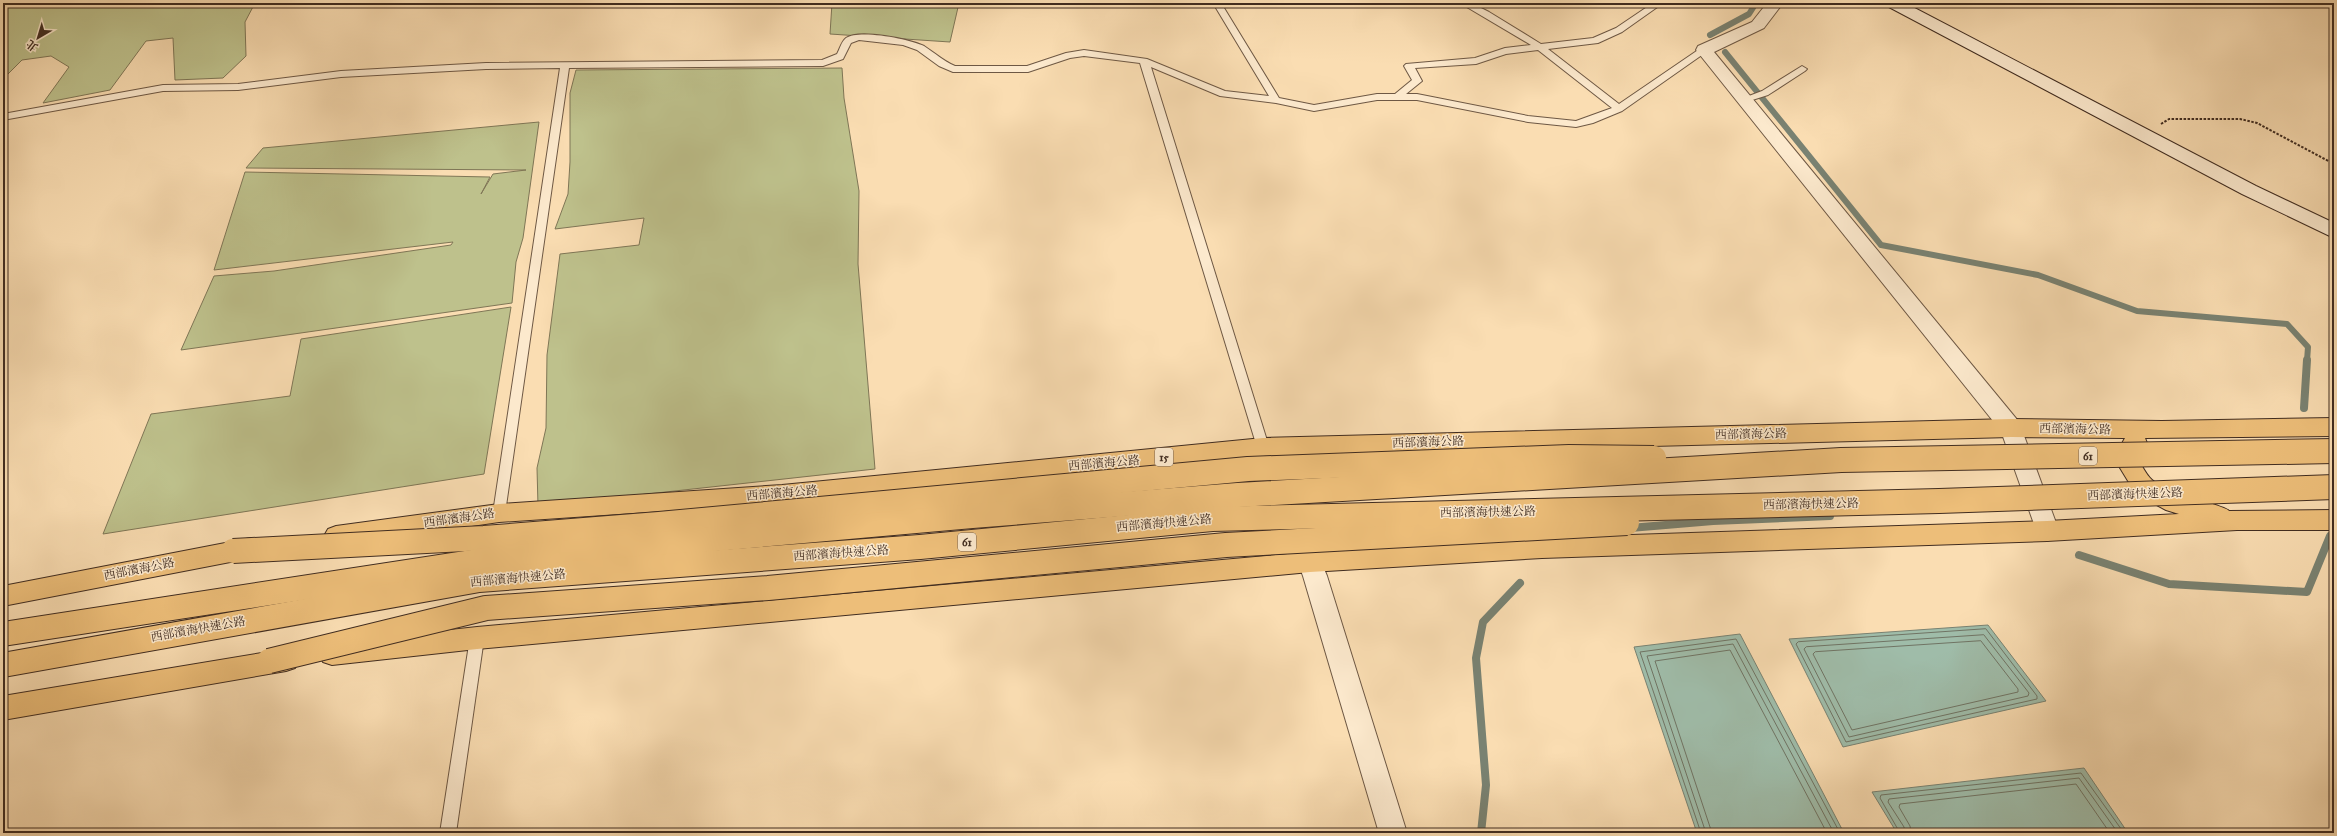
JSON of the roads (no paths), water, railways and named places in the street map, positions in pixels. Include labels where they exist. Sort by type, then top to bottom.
[{"type":"main road","name":"西部濱海公路","points":[[3,596],[233,551],[499,513],[782,494],[1263,447],[2011,428],[2162,430],[2334,427]]},
{"type":"main road","points":[[2162,430],[2131,445],[2125,458],[2144,487],[2174,503],[2237,520]]},
{"type":"main road","name":"西部濱海快速公路","points":[[3,634],[39,627],[491,559],[972,516],[1238,495],[1841,460],[2334,451]]},
{"type":"main road","points":[[233,551],[484,538],[659,524],[1248,469],[1569,457],[1841,460]]},
{"type":"main road","name":"西部濱海快速公路","points":[[3,665],[33,658],[479,580],[920,547],[1212,519],[1939,501],[2334,487]]},
{"type":"main road","points":[[269,662],[486,608],[768,588],[1226,545],[1563,527],[1939,501]]},
{"type":"main road","points":[[3,708],[269,662],[477,638],[1310,562],[1542,548],[2047,531],[2237,520],[2334,520]]},
{"type":"street","points":[[1775,3],[1758,25],[1704,50],[1746,98],[2011,428],[2047,531]]},
{"type":"street","points":[[1893,3],[2144,136],[2249,190],[2334,231]]},
{"type":"street","points":[[1263,447],[1310,562],[1393,833]]},
{"type":"lane","points":[[1217,3],[1276,100]]},
{"type":"lane","points":[[1464,3],[1498,19],[1541,46],[1619,109]]},
{"type":"lane","points":[[1398,96],[1417,81],[1409,66],[1476,60],[1505,51],[1595,41],[1619,30],[1659,3]]},
{"type":"lane","points":[[3,117],[163,88],[238,87],[340,74],[478,66],[823,63],[837,59],[841,55],[844,44],[853,38],[859,37],[911,44],[942,64],[953,69],[1028,69],[1069,55],[1084,53],[1144,61],[1224,94],[1276,100],[1314,108],[1377,97],[1416,97],[1528,119],[1576,124],[1590,121],[1619,109],[1704,50]]},
{"type":"lane","points":[[1144,61],[1263,447]]},
{"type":"lane","points":[[499,513],[565,65]]},
{"type":"lane","points":[[1746,98],[1765,93],[1802,69]]},
{"type":"lane","points":[[448,833],[477,638]]},
{"type":"water","points":[[1988,625],[2046,701],[1843,747],[1789,639]]},
{"type":"water","points":[[1740,634],[1844,833],[1697,833],[1634,647]]},
{"type":"water","points":[[2084,768],[2128,833],[1897,833],[1872,792]]},
{"type":"waterway","points":[[1710,35],[1749,14],[1756,3]]},
{"type":"waterway","points":[[1725,52],[1881,245],[2038,275],[2137,311],[2287,324],[2308,347],[2307,361]]},
{"type":"waterway","points":[[2304,408],[2307,360]]},
{"type":"waterway","points":[[1630,528],[1713,521],[1830,516]]},
{"type":"waterway","points":[[2079,555],[2169,584],[2307,592],[2330,536]]},
{"type":"waterway","points":[[1481,833],[1486,785],[1476,658],[1483,622],[1520,583]]}]
